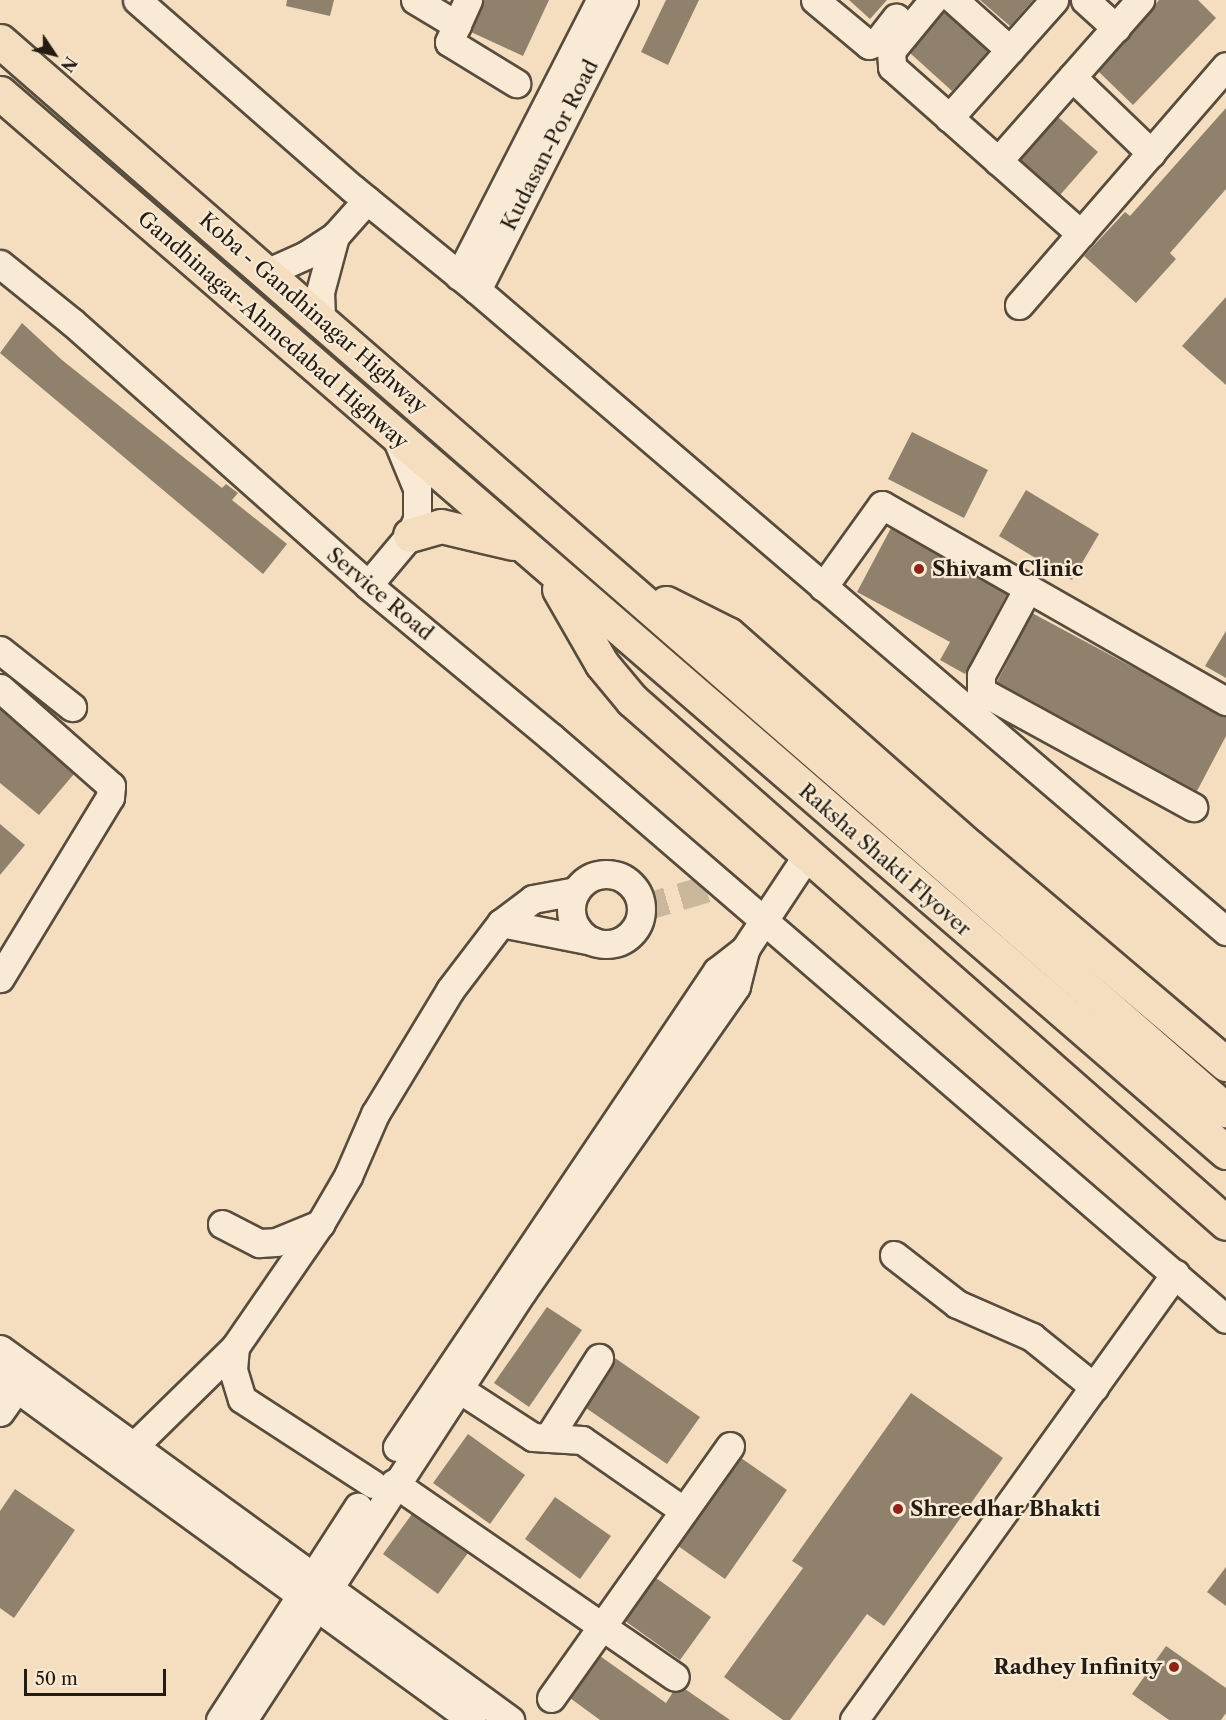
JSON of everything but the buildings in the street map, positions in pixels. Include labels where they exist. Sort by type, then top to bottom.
[{"type":"main road","name":"Koba - Gandhinagar Highway","points":[[0,41],[626,584]]},
{"type":"main road","name":"Gandhinagar-Ahmedabad Highway","points":[[0,93],[535,556]]},
{"type":"main road","points":[[410,535],[429,527],[452,527],[535,556],[602,664],[632,700],[806,857],[1226,1223]]},
{"type":"main road","name":"Raksha Shakti Flyover","points":[[535,556],[1226,1152]]},
{"type":"main road","name":"Raksha Shakti Flyover","points":[[626,584],[1226,1110]]},
{"type":"main road","points":[[626,584],[728,634],[970,847],[1226,1064]]},
{"type":"street","points":[[415,0],[457,25]]},
{"type":"street","points":[[468,0],[449,42],[516,83]]},
{"type":"street","name":"Kudasan-Por Road","points":[[549,125],[600,0]]},
{"type":"street","name":"Kudasan-Por Road","points":[[468,283],[549,125],[624,0]]},
{"type":"street","points":[[815,0],[869,45],[877,42],[910,0]]},
{"type":"street","points":[[933,0],[891,51],[889,59],[892,67],[1081,234]]},
{"type":"street","points":[[954,0],[1010,50]]},
{"type":"street","points":[[949,118],[1054,0]]},
{"type":"street","points":[[1085,0],[1116,28]]},
{"type":"street","points":[[998,161],[1140,0]]},
{"type":"street","points":[[142,2],[367,200],[468,283],[1226,931]]},
{"type":"street","points":[[1019,305],[1226,66]]},
{"type":"street","points":[[1072,77],[1151,153]]},
{"type":"street","points":[[266,273],[306,255],[335,236],[367,200]]},
{"type":"street","points":[[321,319],[320,291],[335,236]]},
{"type":"street","name":"Service Road","points":[[4,278],[72,322],[368,585],[551,737],[761,921],[1226,1319]]},
{"type":"street","points":[[368,585],[410,535],[417,519],[417,488],[394,434]]},
{"type":"street","points":[[823,587],[882,505],[1226,700]]},
{"type":"street","points":[[1028,588],[981,675],[981,691],[1193,807]]},
{"type":"street","points":[[0,650],[72,707]]},
{"type":"street","points":[[0,688],[111,786],[110,797],[0,978]]},
{"type":"street","points":[[383,1484],[459,1389],[736,986],[745,949],[761,921],[806,857]]},
{"type":"street","points":[[134,1446],[235,1347],[320,1224],[348,1176],[375,1114],[450,990],[501,923],[533,899],[576,891],[590,878],[610,874],[628,882],[639,898],[639,918],[629,935],[611,944],[501,923]]},
{"type":"street","points":[[576,891],[572,920],[592,941]]},
{"type":"street","points":[[243,1720],[315,1591],[383,1484],[505,1281],[717,971],[745,949]]},
{"type":"street","points":[[222,1224],[259,1243],[276,1242],[320,1224]]},
{"type":"street","points":[[894,1255],[957,1304],[1032,1337],[1094,1387]]},
{"type":"street","points":[[854,1720],[1175,1274]]},
{"type":"street","points":[[235,1347],[233,1370],[242,1399],[383,1484],[675,1677]]},
{"type":"street","points":[[0,1349],[134,1446],[472,1720]]},
{"type":"street","points":[[548,1438],[599,1358]]},
{"type":"street","points":[[0,1412],[8,1382],[315,1591],[510,1720]]},
{"type":"street","points":[[459,1389],[517,1430],[548,1438],[582,1440],[684,1511]]},
{"type":"street","points":[[551,1698],[730,1446]]},
{"type":"street","points":[[220,1720],[315,1591]]},
{"type":"tunnel","points":[[641,908],[719,885]]},
{"type":"place","name":"Shivam Clinic","points":[[919,569]]},
{"type":"place","name":"Shreedhar Bhakti","points":[[898,1509]]},
{"type":"place","name":"Radhey Infinity","points":[[1174,1667]]}]
